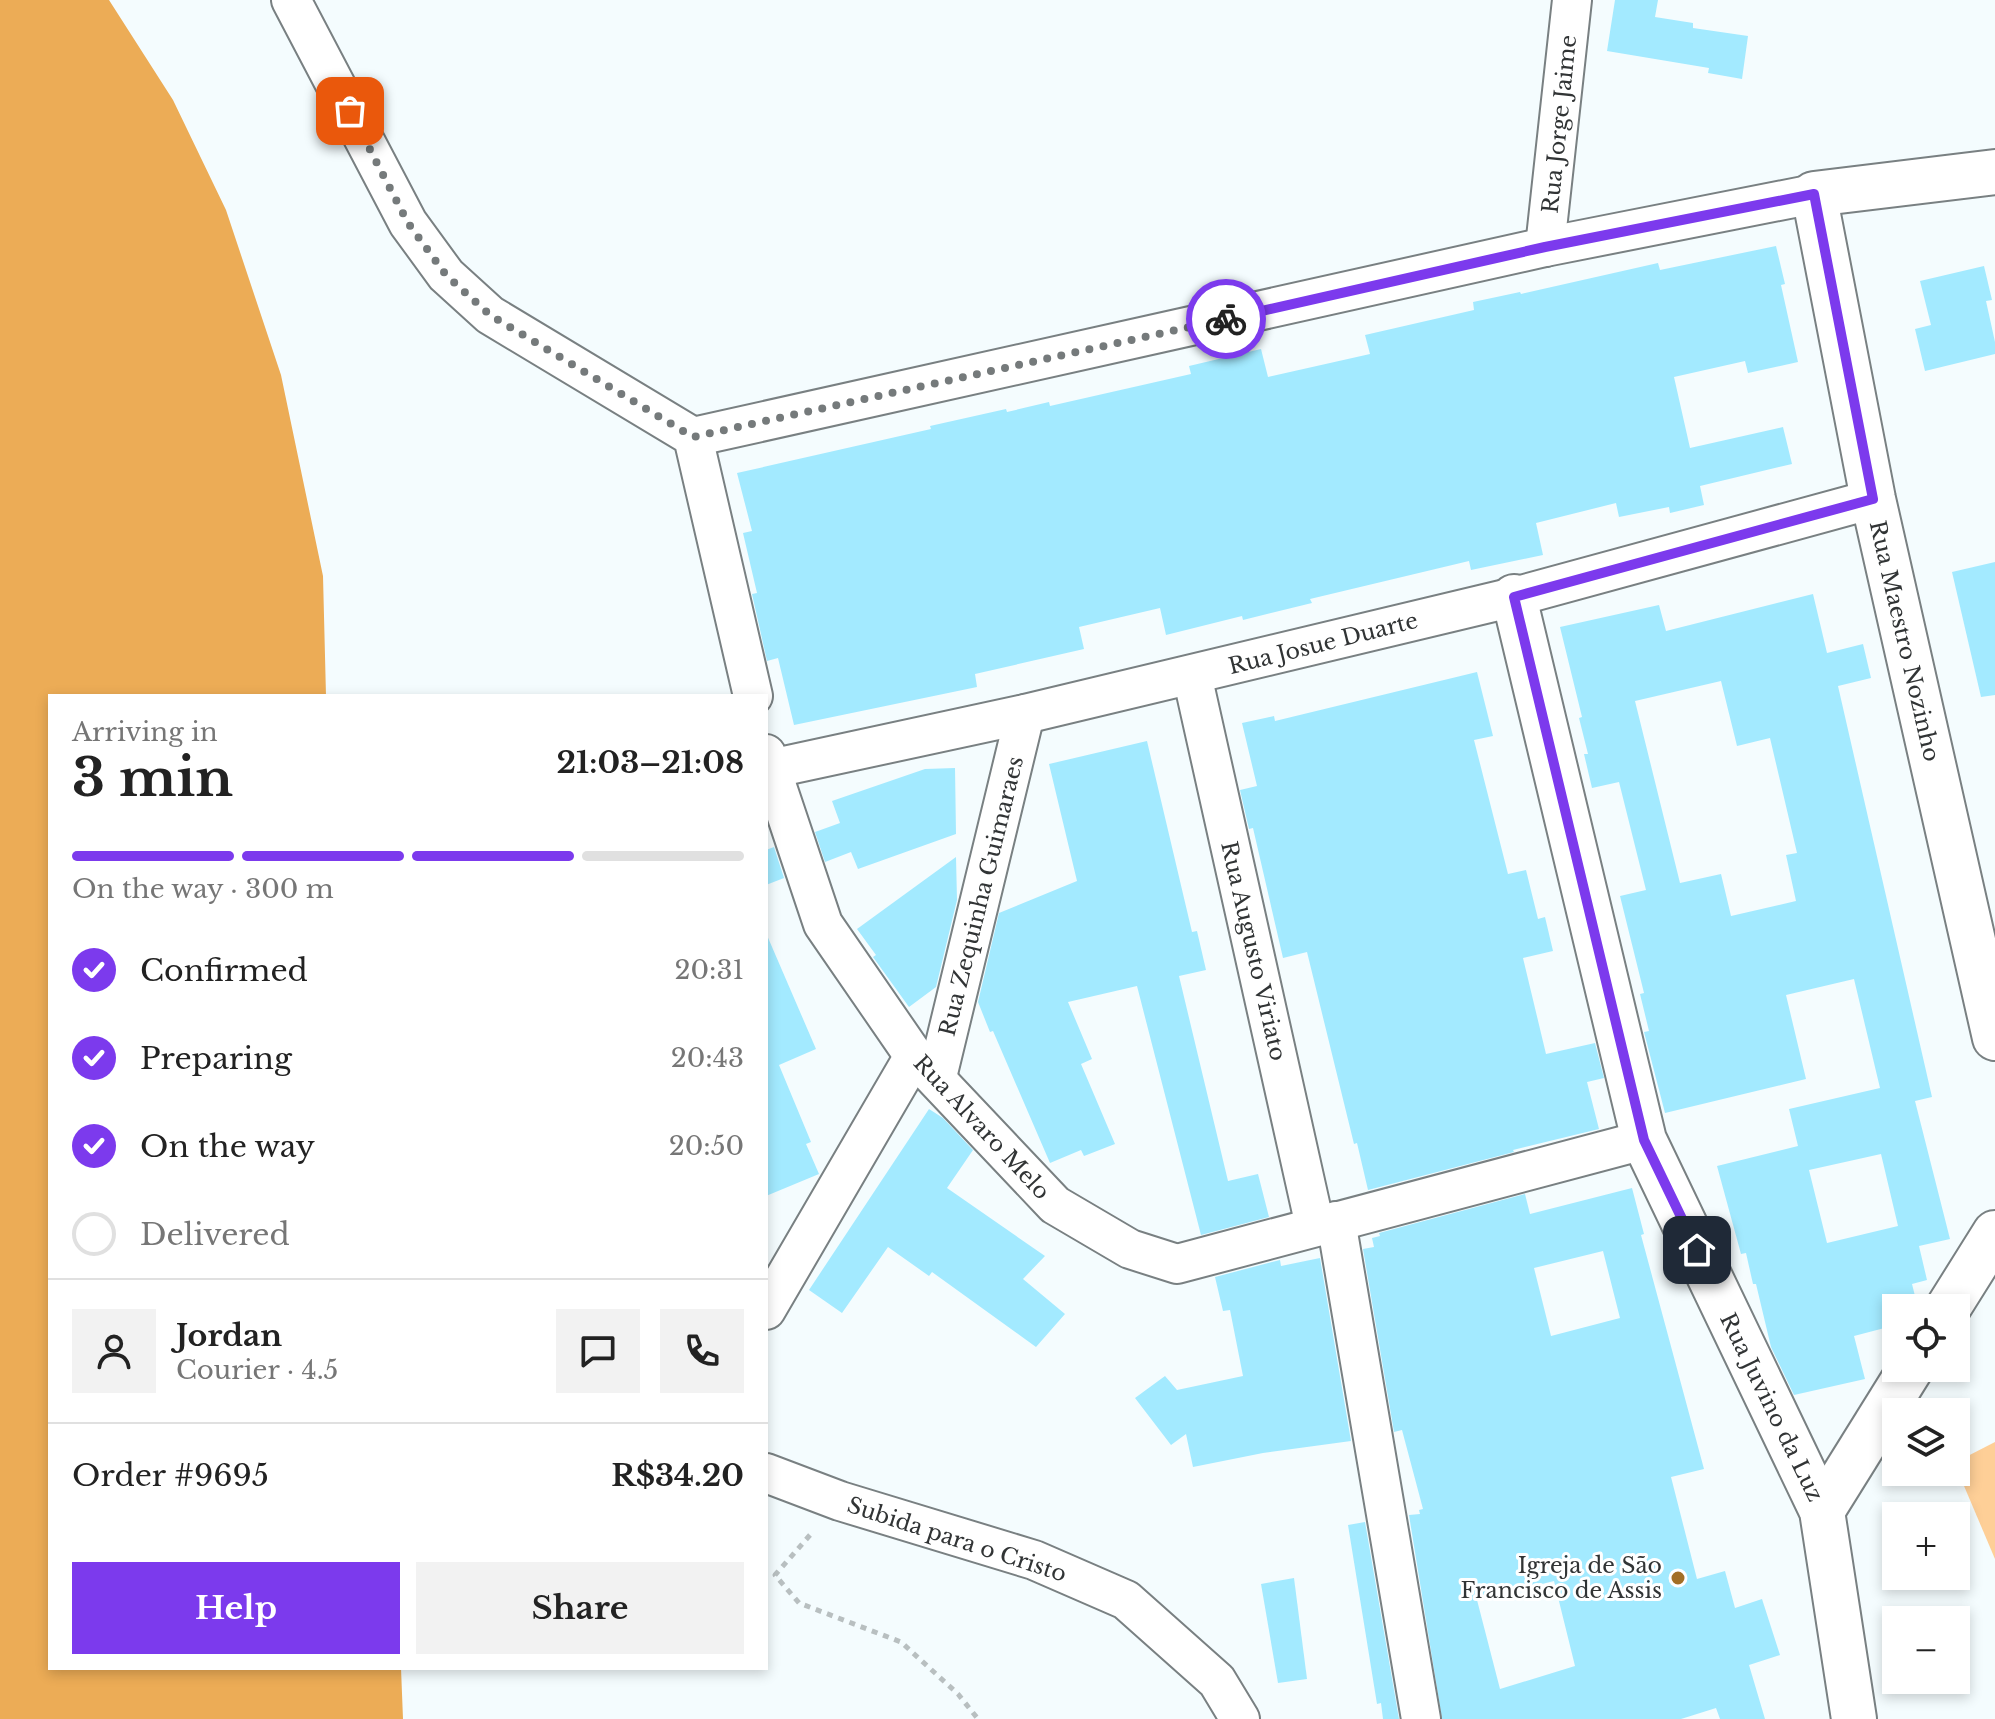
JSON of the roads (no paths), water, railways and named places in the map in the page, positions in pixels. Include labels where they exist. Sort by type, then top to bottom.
[{"type":"street","points":[[291,0],[408,223],[446,275],[490,315],[693,437],[1545,247],[1814,194],[1995,172]]},
{"type":"street","name":"Rua Jorge Jaime","points":[[1545,247],[1572,0]]},
{"type":"street","name":"Rua Maestro Nozinho","points":[[1814,194],[1873,499],[1995,1038]]},
{"type":"street","points":[[693,437],[753,694]]},
{"type":"street","name":"Rua Josue Duarte","points":[[768,761],[1025,714],[1192,675],[1514,597],[1873,499]]},
{"type":"street","name":"Rua Juvino da Luz","points":[[1514,597],[1644,1140],[1822,1511],[1854,1719]]},
{"type":"street","name":"Rua Augusto Viriato","points":[[1192,675],[1325,1224],[1421,1719]]},
{"type":"street","name":"Rua Zequinha Guimaraes","points":[[925,1066],[1025,714]]},
{"type":"street","name":"Rua Alvaro Melo","points":[[768,761],[823,924],[925,1066],[1055,1205],[1130,1249],[1177,1264],[1644,1140]]},
{"type":"street","points":[[768,1307],[925,1066]]},
{"type":"street","points":[[1957,1294],[1995,1233]]},
{"type":"street","points":[[1822,1511],[1902,1382]]},
{"type":"street","name":"Subida para o Cristo","points":[[768,1474],[840,1501],[1034,1560],[1126,1600],[1217,1681],[1240,1719]]},
{"type":"place","name":"Igreja de São Francisco de Assis","points":[[1678,1578]]}]
